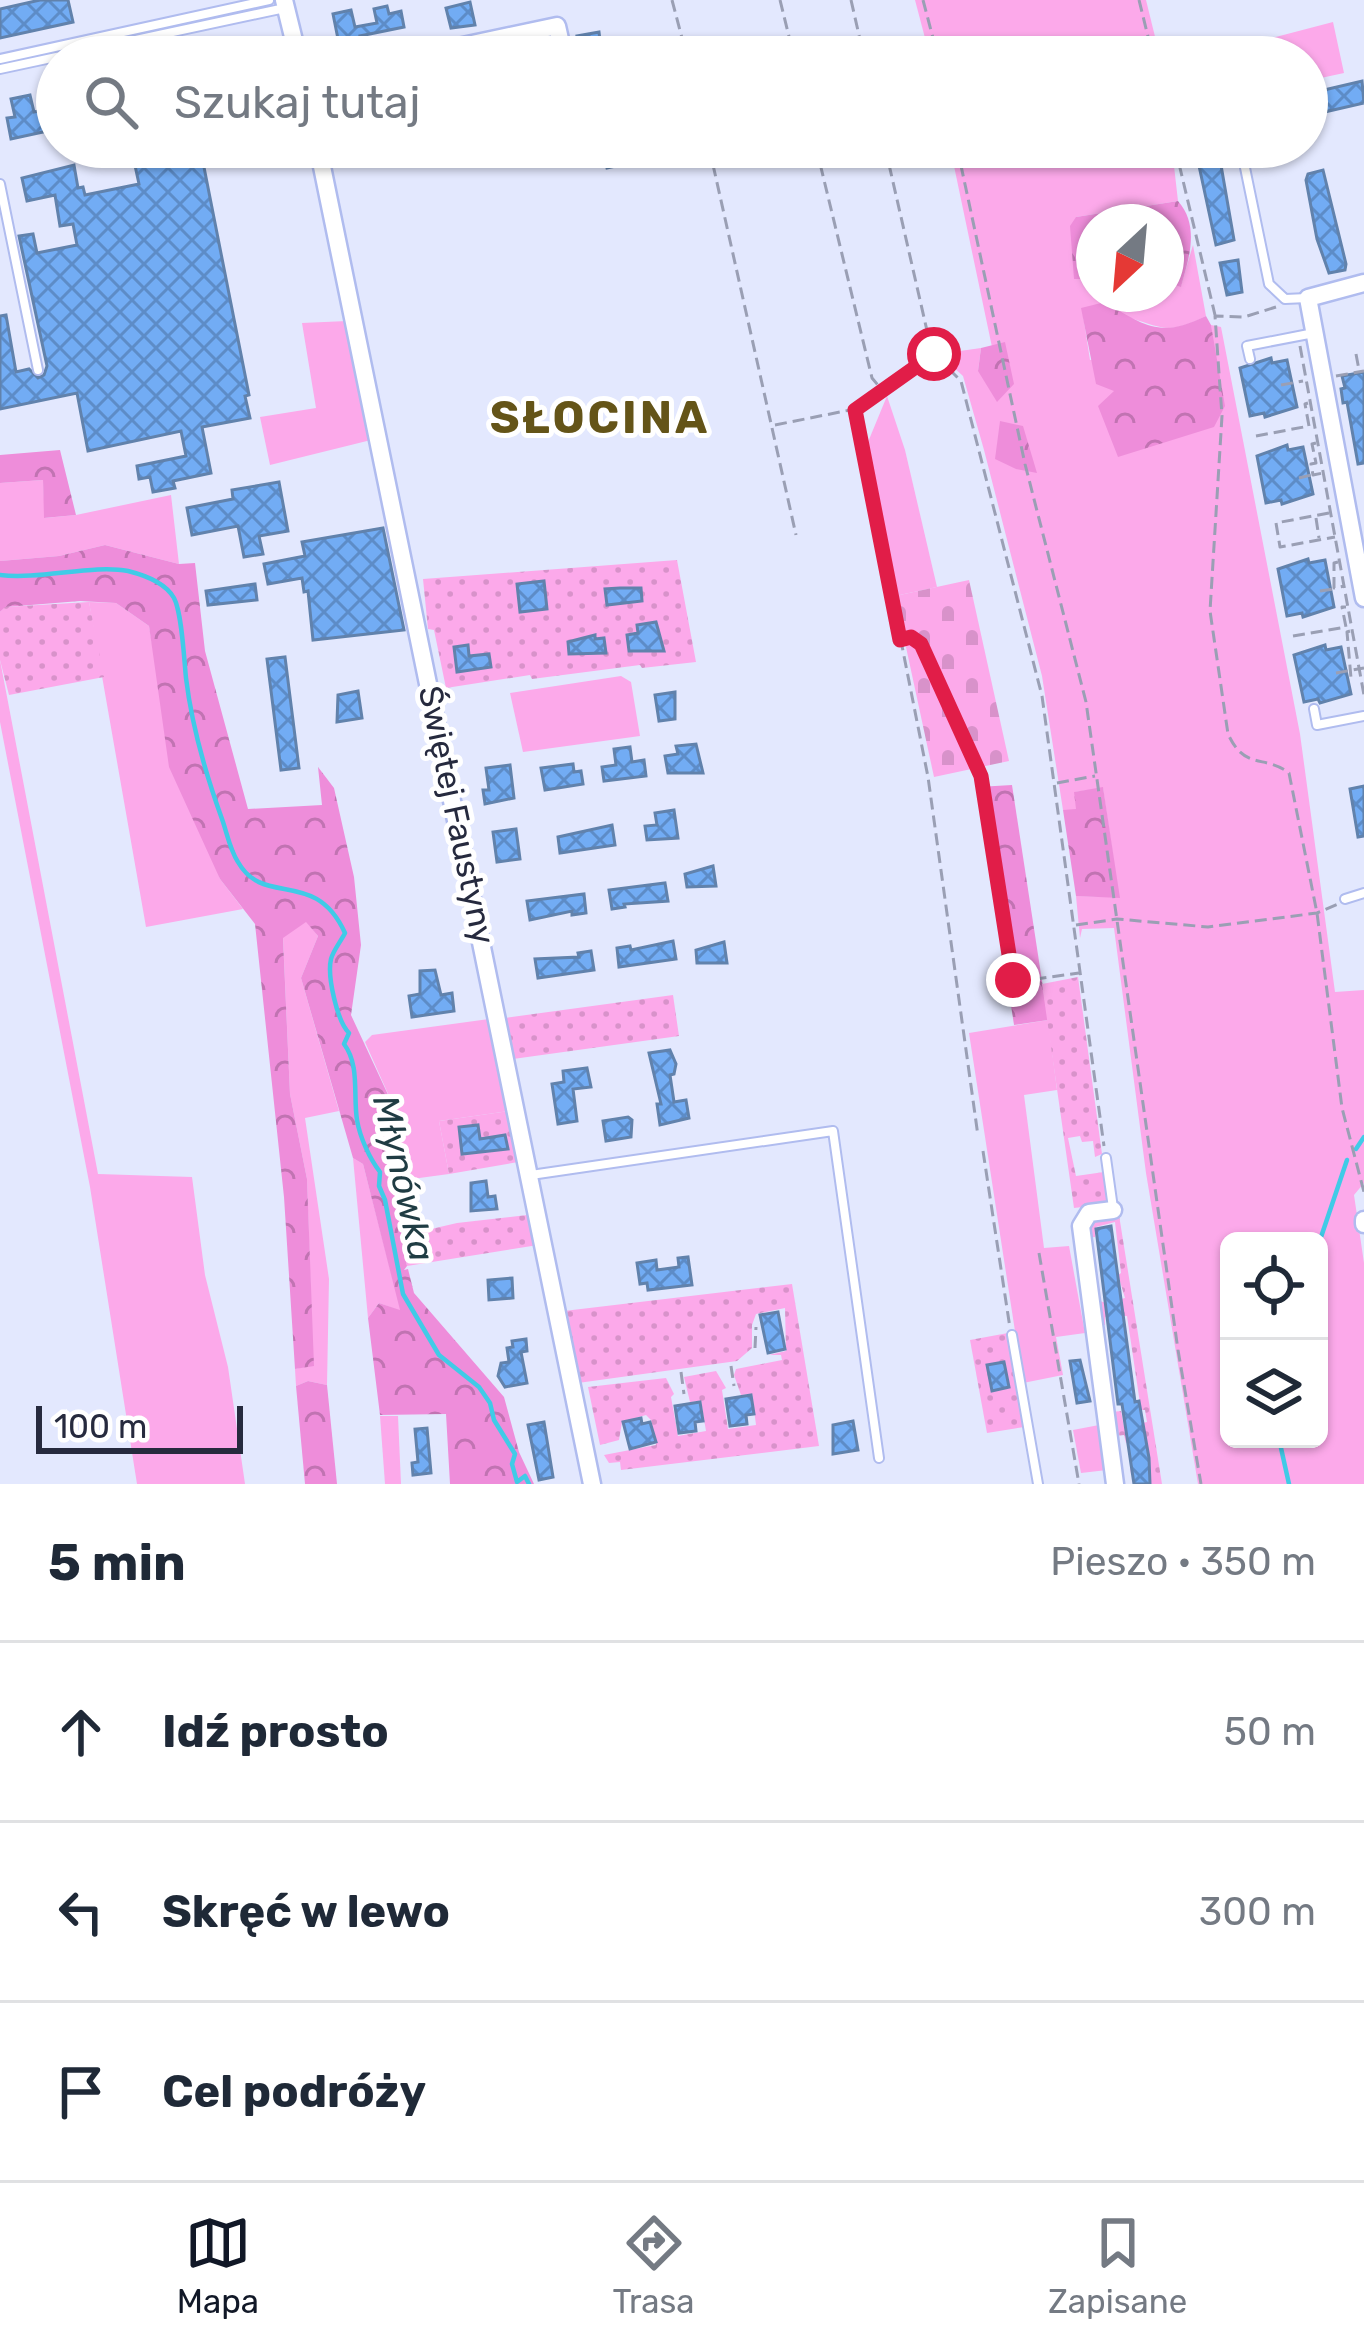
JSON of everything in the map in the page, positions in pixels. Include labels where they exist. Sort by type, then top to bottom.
[{"type":"street","points":[[280,3],[291,36]]},
{"type":"street","points":[[510,36],[557,26],[559,36]]},
{"type":"street","name":"Świętej Faustyny","points":[[322,168],[592,1484]]},
{"type":"street","points":[[1356,602],[1357,518],[1316,337],[1302,300],[1364,283]]},
{"type":"street","points":[[1113,1210],[1089,1213],[1081,1226],[1115,1484]]},
{"type":"lane","points":[[129,36],[280,3]]},
{"type":"lane","points":[[129,36],[280,3]]},
{"type":"lane","points":[[0,64],[36,56]]},
{"type":"lane","points":[[0,64],[36,56]]},
{"type":"lane","points":[[1245,168],[1268,284],[1276,294],[1302,300]]},
{"type":"lane","points":[[0,184],[38,370]]},
{"type":"lane","points":[[1250,359],[1247,346],[1316,337]]},
{"type":"lane","points":[[1314,709],[1317,725],[1364,716]]},
{"type":"lane","points":[[1345,899],[1364,893]]},
{"type":"lane","points":[[530,1175],[833,1131],[879,1459]]},
{"type":"lane","points":[[1106,1158],[1113,1210]]},
{"type":"lane","points":[[1012,1335],[1038,1484]]},
{"type":"path","points":[[672,0],[681,36]]},
{"type":"path","points":[[780,0],[789,36]]},
{"type":"path","points":[[851,0],[859,36]]},
{"type":"path","points":[[923,0],[932,36]]},
{"type":"path","points":[[1139,0],[1148,36]]},
{"type":"path","points":[[714,168],[796,535]]},
{"type":"path","points":[[821,168],[872,378],[882,390]]},
{"type":"path","points":[[890,168],[934,354],[961,381],[1042,696],[1106,1158]]},
{"type":"path","points":[[962,168],[1025,464],[1086,702],[1201,1484]]},
{"type":"path","points":[[1180,168],[1215,316],[1222,416],[1210,611],[1228,734],[1235,750],[1252,762],[1278,764],[1289,773],[1317,913],[1342,1108],[1364,1192]]},
{"type":"path","points":[[1215,316],[1244,317],[1302,300]]},
{"type":"path","points":[[1316,337],[1299,343],[1339,562],[1356,602],[1348,630],[1350,674]]},
{"type":"path","points":[[772,425],[855,410],[934,354]]},
{"type":"path","points":[[1356,354],[1360,372]]},
{"type":"path","points":[[855,410],[928,777],[978,1136]]},
{"type":"path","points":[[1256,436],[1312,425]]},
{"type":"path","points":[[1313,475],[1312,444],[1318,443]]},
{"type":"path","points":[[1299,478],[1323,473]]},
{"type":"path","points":[[1330,513],[1276,523],[1280,547],[1335,537]]},
{"type":"path","points":[[1315,516],[1320,540]]},
{"type":"path","points":[[1334,588],[1334,563],[1339,562]]},
{"type":"path","points":[[1320,591],[1342,587]]},
{"type":"path","points":[[1293,636],[1348,630]]},
{"type":"path","points":[[1348,630],[1362,669],[1364,695]]},
{"type":"path","points":[[900,640],[911,637],[921,644],[981,776],[1014,982],[1081,972]]},
{"type":"path","points":[[1336,673],[1362,669]]},
{"type":"path","points":[[1054,783],[1096,776]]},
{"type":"path","points":[[1074,925],[1117,919],[1208,927],[1317,913],[1345,899]]},
{"type":"path","points":[[983,1151],[1012,1335]]},
{"type":"path","points":[[1040,1253],[1079,1484]]},
{"type":"path","points":[[755,1348],[756,1327]]},
{"type":"path","points":[[731,1366],[734,1386]]},
{"type":"path","points":[[681,1372],[684,1394]]},
{"type":"green space","points":[[915,0],[1146,0],[1155,36],[924,36]]},
{"type":"green space","points":[[1333,22],[1344,73],[1328,76],[1328,36],[1280,36]]},
{"type":"green space","points":[[954,168],[1174,168],[1178,201],[1076,204],[1076,312],[1082,312],[1090,360],[1212,343],[1211,325],[1221,327],[1300,734],[1335,992],[1364,990],[1364,1183],[1354,1195],[1364,1263],[1364,1484],[1198,1484],[1146,1173],[1114,928],[1082,929],[1080,938],[1076,896],[1119,897],[1103,788],[1075,792],[1077,810],[1063,810],[1042,676],[984,450],[963,376],[939,354],[981,348],[978,371],[1004,343],[992,347]]},
{"type":"green space","points":[[1184,210],[1191,232],[1184,275]]},
{"type":"green space","points":[[1076,217],[1076,279],[1074,279],[1070,226]]},
{"type":"green space","points":[[1193,245],[1206,316],[1168,328],[1100,312],[1184,312],[1184,276]]},
{"type":"green space","points":[[1082,312],[1122,312],[1165,328],[1206,316],[1225,406],[1214,427],[1118,457],[1098,406],[1114,391],[1096,384]]},
{"type":"green space","points":[[347,321],[371,440],[270,465],[260,417],[316,408],[302,323]]},
{"type":"green space","points":[[1005,342],[1014,384],[997,402],[978,371],[981,348]]},
{"type":"green space","points":[[887,396],[905,450],[937,587],[895,596],[868,442]]},
{"type":"green space","points":[[1000,421],[1023,426],[1037,473],[995,459]]},
{"type":"green space","points":[[60,450],[76,515],[44,518],[43,480],[0,483],[0,455]]},
{"type":"green space","points":[[43,480],[45,518],[171,495],[179,564],[105,545],[59,556],[0,561],[0,483]]},
{"type":"green space","points":[[105,545],[179,564],[195,563],[205,651],[248,809],[322,805],[318,767],[334,788],[354,877],[361,945],[351,1015],[397,1114],[391,1144],[404,1270],[408,1269],[414,1293],[504,1397],[519,1452],[534,1484],[450,1484],[446,1414],[380,1415],[368,1318],[379,1303],[400,1310],[363,1164],[353,1158],[301,978],[318,936],[306,922],[283,938],[290,1094],[307,1179],[314,1366],[295,1369],[284,1197],[255,924],[220,879],[169,767],[149,626],[116,603],[80,601],[6,607],[0,612],[0,561],[59,556]]},
{"type":"green space","points":[[677,560],[696,662],[532,679],[530,675],[446,688],[434,630],[428,629],[423,579]]},
{"type":"green space","points":[[969,580],[1009,761],[934,777],[895,596]]},
{"type":"green space","points":[[89,602],[116,603],[149,626],[159,684],[220,879],[243,909],[146,927]]},
{"type":"green space","points":[[89,602],[104,677],[9,695],[0,660],[0,612],[5,607]]},
{"type":"green space","points":[[0,660],[98,1174],[192,1177],[205,1275],[228,1367],[245,1484],[137,1484],[90,1187],[0,722]]},
{"type":"green space","points":[[621,676],[631,682],[640,736],[523,752],[510,693]]},
{"type":"green space","points":[[1012,785],[1048,1020],[1014,1025],[978,787]]},
{"type":"green space","points":[[1103,787],[1120,898],[1076,896],[1063,810],[1076,809],[1074,792]]},
{"type":"green space","points":[[306,921],[318,936],[301,978],[339,1111],[305,1118],[329,1279],[327,1385],[308,1381],[296,1386],[295,1369],[313,1365],[307,1179],[290,1094],[283,937]]},
{"type":"green space","points":[[1078,977],[1102,1154],[1095,1157],[1093,1141],[1068,1138],[1076,1176],[1104,1172],[1108,1204],[1074,1208],[1042,984]]},
{"type":"green space","points":[[673,995],[679,1036],[513,1059],[505,1018]]},
{"type":"green space","points":[[489,1019],[509,1111],[439,1121],[449,1174],[397,1181],[391,1143],[397,1114],[365,1042],[372,1035]]},
{"type":"green space","points":[[1048,1020],[1057,1090],[1024,1095],[1044,1248],[1069,1246],[1085,1333],[1056,1337],[1063,1375],[1023,1383],[969,1033]]},
{"type":"green space","points":[[509,1111],[518,1162],[449,1174],[439,1121]]},
{"type":"green space","points":[[353,1158],[363,1164],[401,1311],[379,1303],[368,1318]]},
{"type":"green space","points":[[532,1215],[538,1245],[407,1266],[401,1236],[457,1223]]},
{"type":"green space","points":[[1119,1215],[1162,1484],[1150,1484],[1147,1471],[1131,1474],[1130,1466],[1147,1463],[1143,1440],[1126,1443],[1124,1435],[1116,1436],[1112,1412],[1121,1411],[1124,1427],[1147,1422],[1141,1410],[1127,1316],[1105,1317],[1105,1325],[1099,1326],[1097,1300],[1106,1303],[1125,1298],[1118,1275],[1115,1222],[1096,1227],[1095,1237],[1086,1238],[1085,1231],[1093,1219]]},
{"type":"green space","points":[[792,1284],[819,1446],[621,1470],[620,1462],[609,1463],[604,1455],[656,1445],[651,1420],[646,1415],[622,1422],[619,1440],[600,1445],[588,1387],[666,1378],[674,1394],[678,1436],[706,1431],[701,1401],[690,1402],[684,1377],[716,1371],[726,1388],[722,1390],[728,1429],[756,1425],[752,1394],[741,1395],[734,1375],[736,1369],[782,1360],[781,1355],[769,1355],[786,1351],[785,1308],[756,1314],[752,1348],[737,1361],[578,1383],[564,1311]]},
{"type":"green space","points":[[1008,1333],[1024,1427],[987,1433],[970,1340]]},
{"type":"green space","points":[[308,1381],[327,1385],[337,1484],[305,1484],[296,1386]]},
{"type":"green space","points":[[380,1416],[398,1416],[401,1484],[385,1484]]},
{"type":"green space","points":[[1099,1425],[1107,1470],[1081,1473],[1073,1430]]},
{"type":"building","points":[[40,0],[68,0],[73,22],[0,38],[0,9]]},
{"type":"building","points":[[470,2],[475,25],[451,28],[446,8]]},
{"type":"building","points":[[387,6],[389,14],[401,11],[404,27],[337,36],[333,14],[351,10],[355,27],[377,23],[374,9]]},
{"type":"building","points":[[1362,81],[1364,103],[1328,111],[1328,89]]},
{"type":"building","points":[[30,95],[36,134],[11,139],[7,118],[15,117],[11,99]]},
{"type":"building","points":[[75,168],[78,188],[83,187],[85,195],[139,184],[136,168],[204,168],[249,395],[245,396],[250,418],[202,427],[211,473],[173,481],[175,488],[153,492],[150,477],[139,479],[137,466],[186,456],[181,431],[88,451],[77,393],[0,409],[0,316],[6,315],[16,372],[29,369],[38,378],[47,366],[19,236],[33,234],[37,253],[77,245],[73,224],[60,226],[55,195],[27,201],[22,178]]},
{"type":"building","points":[[1200,168],[1221,168],[1234,240],[1216,245]]},
{"type":"building","points":[[1323,170],[1346,264],[1345,270],[1329,273],[1306,180],[1308,174]]},
{"type":"building","points":[[1238,260],[1242,292],[1227,295],[1220,263]]},
{"type":"building","points":[[1271,358],[1272,363],[1287,360],[1297,407],[1265,417],[1264,413],[1250,416],[1240,368]]},
{"type":"building","points":[[1364,372],[1364,463],[1358,464],[1341,389],[1345,388],[1342,376]]},
{"type":"building","points":[[1287,445],[1288,450],[1303,447],[1313,494],[1282,504],[1281,500],[1266,503],[1257,456]]},
{"type":"building","points":[[279,482],[288,531],[259,536],[263,554],[244,557],[238,526],[192,535],[187,508],[233,499],[232,490]]},
{"type":"building","points":[[383,528],[404,630],[313,640],[308,591],[304,592],[302,578],[268,584],[264,564],[305,556],[302,542]]},
{"type":"building","points":[[1308,559],[1309,563],[1325,560],[1334,607],[1303,617],[1302,613],[1287,616],[1278,569]]},
{"type":"building","points":[[544,581],[547,609],[520,612],[517,584]]},
{"type":"building","points":[[255,584],[257,600],[208,605],[206,591]]},
{"type":"building","points":[[641,588],[642,601],[607,605],[605,589]]},
{"type":"building","points":[[656,622],[664,651],[629,651],[627,635],[638,633],[637,625]]},
{"type":"building","points":[[595,635],[595,639],[604,638],[606,653],[569,654],[568,642]]},
{"type":"building","points":[[468,645],[469,656],[489,654],[491,667],[457,672],[454,647]]},
{"type":"building","points":[[1325,645],[1326,650],[1341,647],[1351,694],[1320,703],[1318,699],[1304,702],[1294,655]]},
{"type":"building","points":[[285,657],[299,768],[281,770],[267,659]]},
{"type":"building","points":[[358,691],[362,718],[337,722],[338,695]]},
{"type":"building","points":[[675,692],[675,719],[659,721],[655,695]]},
{"type":"building","points":[[696,744],[703,773],[668,773],[665,756],[678,754],[676,746]]},
{"type":"building","points":[[630,747],[632,762],[644,760],[646,776],[604,781],[602,767],[616,765],[614,749]]},
{"type":"building","points":[[573,764],[574,772],[581,771],[583,784],[545,790],[541,768]]},
{"type":"building","points":[[510,765],[514,798],[485,804],[483,790],[489,790],[486,768]]},
{"type":"building","points":[[1364,786],[1364,836],[1358,837],[1350,789]]},
{"type":"building","points":[[674,810],[678,838],[647,840],[645,826],[657,825],[655,813]]},
{"type":"building","points":[[612,825],[615,845],[560,853],[558,837]]},
{"type":"building","points":[[516,829],[520,859],[497,862],[493,832]]},
{"type":"building","points":[[713,866],[716,886],[687,887],[685,874]]},
{"type":"building","points":[[665,883],[668,901],[612,909],[609,890]]},
{"type":"building","points":[[584,894],[586,913],[572,915],[572,911],[530,920],[527,901]]},
{"type":"building","points":[[673,941],[676,959],[619,967],[617,948],[630,946],[631,950]]},
{"type":"building","points":[[724,942],[727,963],[697,963],[696,950]]},
{"type":"building","points":[[591,951],[594,970],[538,978],[535,959],[579,957],[578,953]]},
{"type":"building","points":[[435,970],[441,995],[452,993],[454,1011],[412,1017],[409,996],[420,994],[420,971]]},
{"type":"building","points":[[670,1050],[676,1064],[670,1075],[674,1102],[686,1100],[689,1118],[660,1125],[657,1104],[661,1104],[649,1053]]},
{"type":"building","points":[[587,1068],[591,1087],[573,1089],[577,1121],[558,1124],[552,1084],[564,1082],[563,1071]]},
{"type":"building","points":[[628,1117],[631,1137],[606,1141],[603,1121]]},
{"type":"building","points":[[478,1125],[480,1139],[505,1135],[508,1149],[462,1154],[459,1127]]},
{"type":"building","points":[[486,1181],[488,1197],[495,1196],[497,1209],[471,1211],[471,1183]]},
{"type":"building","points":[[1111,1226],[1150,1484],[1134,1484],[1122,1404],[1118,1404],[1096,1229]]},
{"type":"building","points":[[688,1257],[692,1285],[648,1290],[647,1283],[640,1284],[637,1263],[656,1260],[657,1270],[679,1267],[678,1258]]},
{"type":"building","points":[[512,1278],[513,1298],[489,1300],[488,1280]]},
{"type":"building","points":[[778,1312],[785,1349],[768,1353],[760,1315]]},
{"type":"building","points":[[526,1339],[527,1351],[521,1352],[527,1383],[505,1387],[498,1376],[501,1363],[509,1362],[507,1348],[513,1347],[512,1341]]},
{"type":"building","points":[[1080,1360],[1090,1401],[1077,1403],[1070,1361]]},
{"type":"building","points":[[1004,1362],[1009,1387],[992,1391],[987,1365]]},
{"type":"building","points":[[751,1395],[754,1414],[746,1415],[747,1424],[730,1426],[726,1399]]},
{"type":"building","points":[[700,1402],[703,1421],[695,1422],[696,1431],[679,1433],[675,1406]]},
{"type":"building","points":[[641,1418],[642,1424],[650,1422],[656,1442],[630,1449],[623,1422]]},
{"type":"building","points":[[853,1421],[858,1450],[833,1454],[833,1425]]},
{"type":"building","points":[[544,1422],[553,1477],[539,1480],[528,1425]]},
{"type":"building","points":[[427,1428],[431,1473],[413,1475],[412,1463],[418,1462],[415,1429]]},
{"type":"waterway","name":"Młynówka","points":[[0,575],[128,571],[160,583],[174,598],[196,732],[235,857],[261,883],[319,901],[345,933],[331,959],[332,987],[349,1033],[344,1044],[354,1071],[357,1120],[380,1172],[403,1294],[439,1355],[479,1387],[490,1403],[494,1420],[515,1454],[512,1464],[517,1482],[525,1476],[529,1484]]},
{"type":"waterway","points":[[1356,1149],[1364,1137]]},
{"type":"waterway","points":[[1323,1232],[1347,1160]]},
{"type":"waterway","points":[[1281,1448],[1289,1484]]},
{"type":"district","name":"SŁOCINA","points":[[600,417]]},
{"type":"route","points":[[934,354],[855,410],[900,640],[911,637],[921,644],[981,776],[1013,980]]}]
